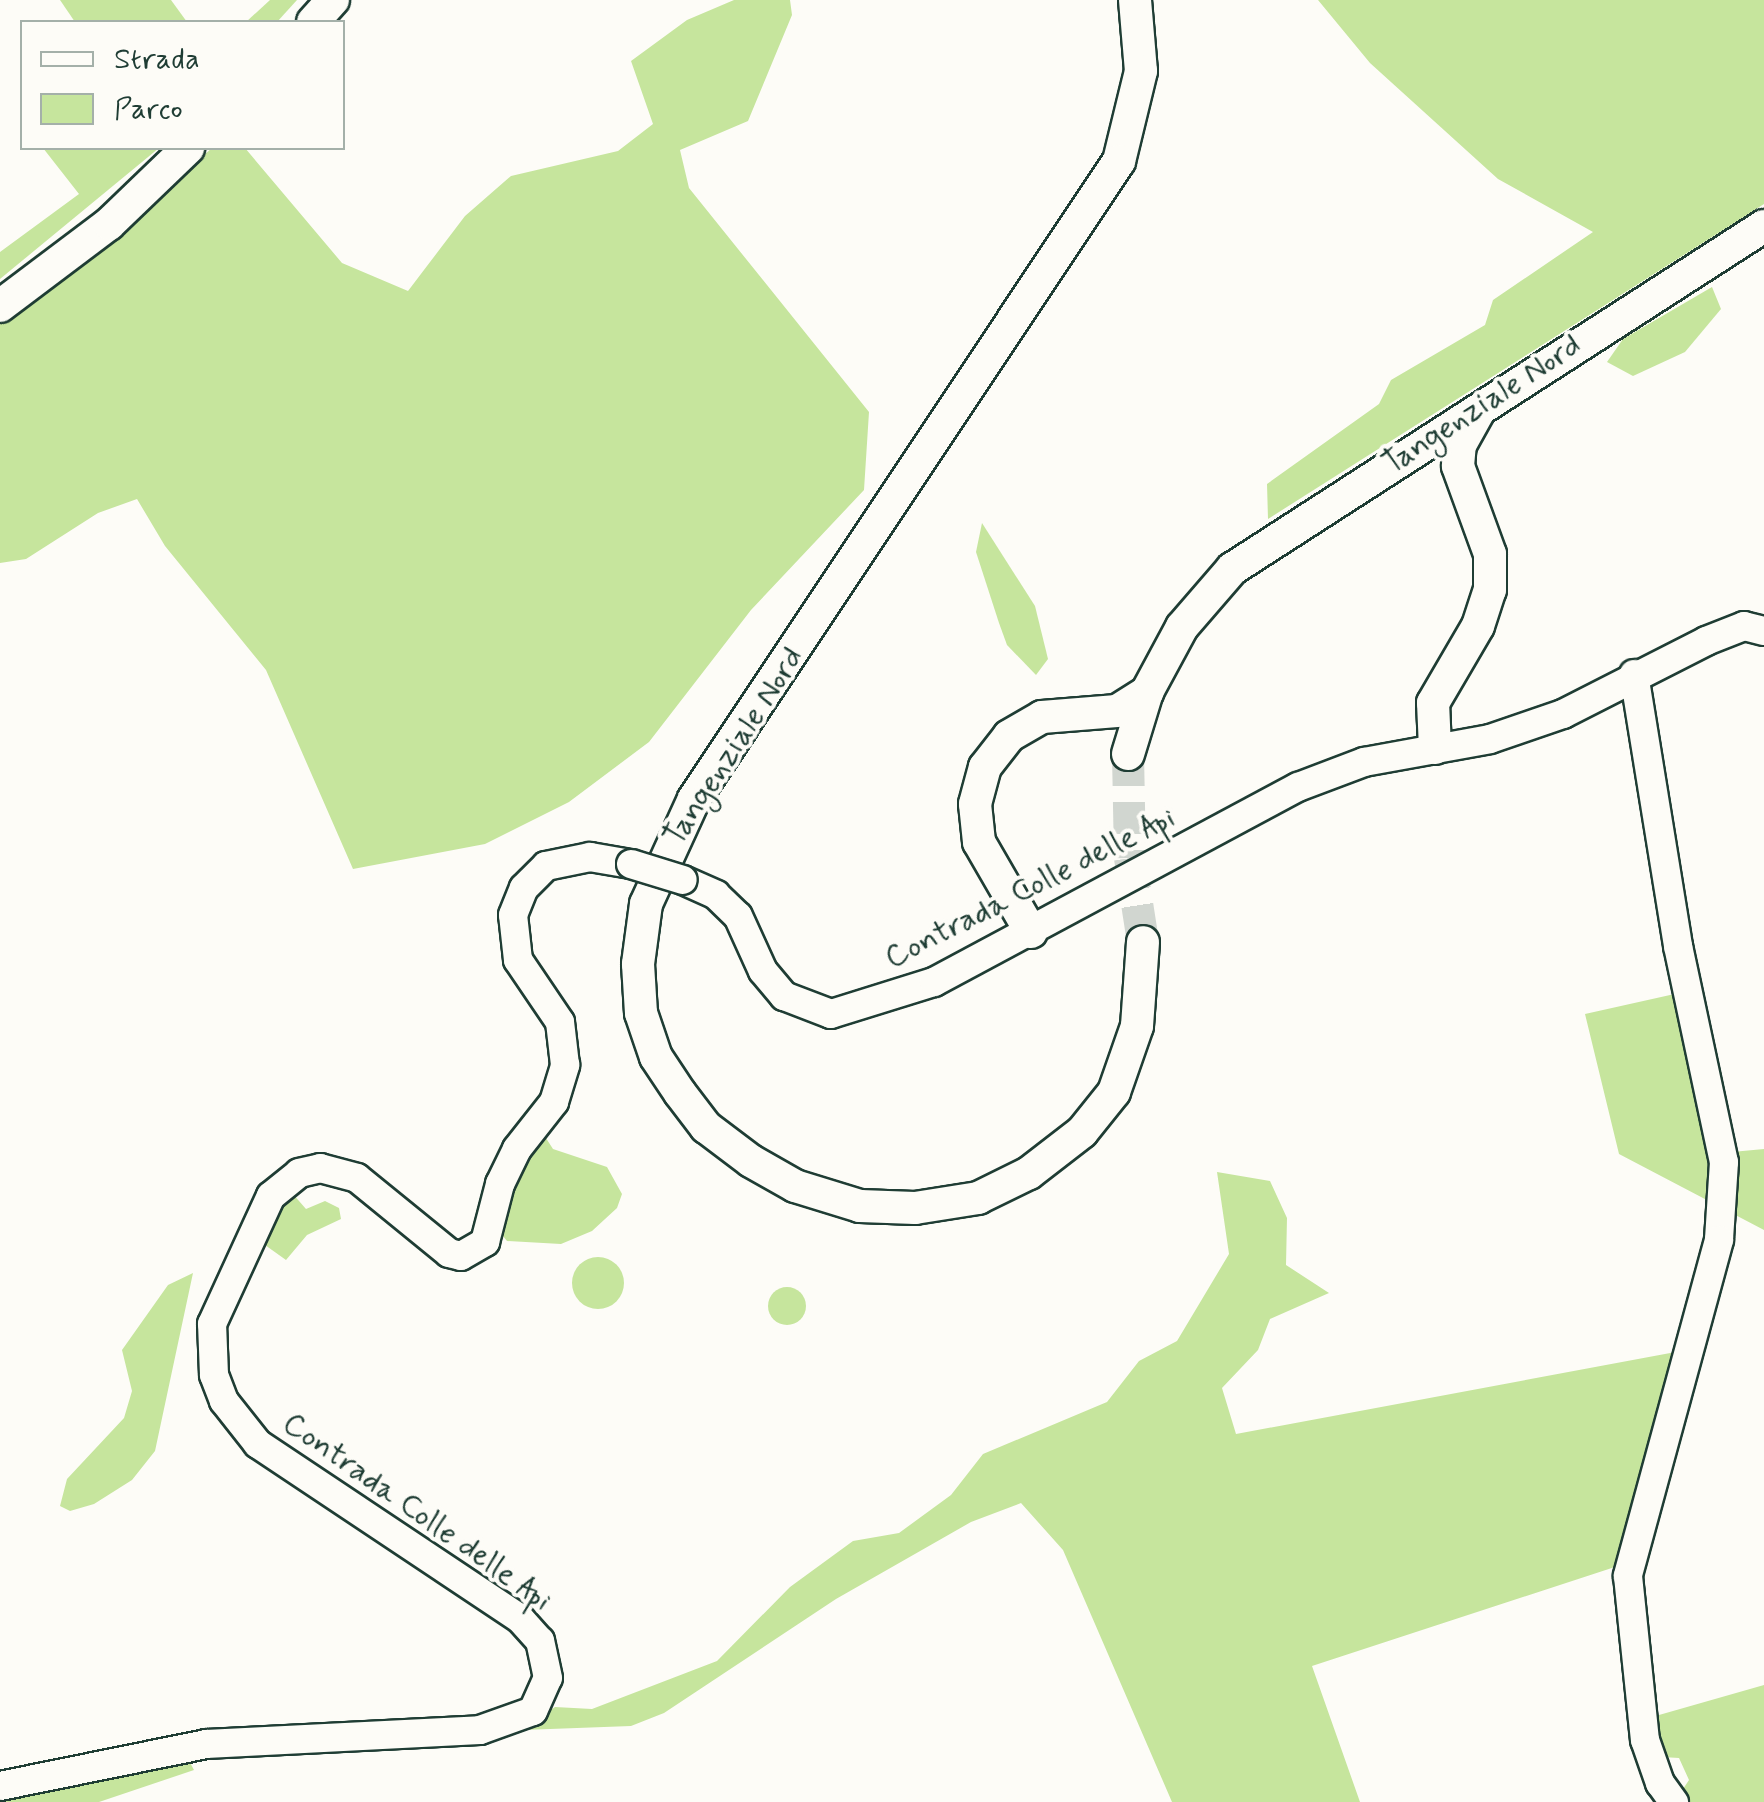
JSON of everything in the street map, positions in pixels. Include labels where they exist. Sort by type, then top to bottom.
[{"type":"main road","points":[[315,20],[333,0]]},
{"type":"main road","name":"Tangenziale Nord","points":[[1136,0],[1141,71],[1119,161],[694,799],[646,904],[638,964],[642,1013],[656,1057],[680,1093],[706,1127],[752,1161],[795,1186],[860,1206],[915,1208],[978,1198],[1029,1173],[1082,1132],[1114,1092],[1137,1026],[1142,942]]},
{"type":"main road","points":[[0,306],[109,224],[186,150]]},
{"type":"main road","name":"Tangenziale Nord","points":[[1100,714],[1128,750],[1147,692],[1182,627],[1232,570],[1384,468],[1764,226]]},
{"type":"main road","points":[[1435,748],[1433,703],[1478,626],[1490,590],[1490,554],[1462,486],[1460,445],[1480,409]]},
{"type":"main road","points":[[1384,468],[1418,462],[1462,486]]},
{"type":"main road","points":[[1031,932],[979,842],[978,785],[996,750],[1024,725],[1061,712],[1100,714],[1147,692]]},
{"type":"street","name":"Contrada Colle delle Api","points":[[0,1786],[206,1744],[480,1730],[533,1712],[548,1678],[540,1641],[519,1618],[258,1444],[224,1402],[214,1375],[212,1324],[271,1196],[299,1173],[339,1169],[357,1178],[449,1254],[461,1256],[484,1242],[500,1184],[516,1149],[554,1102],[564,1064],[560,1022],[518,960],[513,915],[524,888],[546,866],[590,857],[631,864],[716,895],[738,916],[763,971],[784,996],[832,1014],[934,982],[1298,787],[1364,762],[1490,739],[1563,714],[1634,674],[1744,626],[1764,631]]},
{"type":"street","points":[[1634,674],[1678,946],[1724,1162],[1718,1240],[1628,1576],[1645,1740],[1660,1783],[1674,1802]]},
{"type":"green space","points":[[60,0],[171,0],[186,20],[74,20]]},
{"type":"green space","points":[[270,0],[297,0],[279,20],[248,20]]},
{"type":"green space","points":[[734,0],[790,0],[792,15],[748,121],[680,150],[689,188],[869,412],[864,490],[751,610],[649,742],[569,802],[485,844],[353,869],[266,670],[165,546],[137,499],[98,513],[26,559],[0,563],[0,319],[114,235],[210,150],[247,150],[342,263],[408,291],[465,216],[511,176],[618,151],[653,124],[631,61],[687,20]]},
{"type":"green space","points":[[1318,0],[1764,0],[1764,204],[1268,519],[1267,484],[1379,404],[1391,380],[1485,325],[1493,300],[1593,232],[1498,179],[1370,63]]},
{"type":"green space","points":[[45,150],[157,150],[0,279],[0,252],[79,194]]},
{"type":"green space","points":[[1712,287],[1721,309],[1685,352],[1633,376],[1607,362],[1623,339]]},
{"type":"green space","points":[[982,523],[1035,606],[1048,659],[1036,675],[1007,645],[999,623],[976,552]]},
{"type":"green space","points":[[1697,989],[1732,1152],[1764,1149],[1764,1230],[1619,1154],[1585,1014]]},
{"type":"green space","points":[[544,1135],[553,1149],[607,1167],[622,1194],[617,1208],[592,1231],[561,1244],[507,1241],[498,1230],[499,1215]]},
{"type":"green space","points":[[1217,1172],[1270,1181],[1287,1218],[1286,1265],[1329,1293],[1270,1319],[1258,1350],[1222,1388],[1236,1434],[1681,1351],[1621,1565],[1312,1666],[1360,1802],[1172,1802],[1063,1550],[1021,1503],[971,1522],[836,1599],[664,1713],[631,1726],[523,1730],[555,1707],[592,1709],[717,1661],[790,1587],[853,1541],[899,1533],[951,1495],[983,1454],[1107,1402],[1139,1361],[1177,1341],[1229,1254]]},
{"type":"green space","points":[[292,1193],[306,1209],[325,1201],[339,1208],[341,1219],[307,1235],[286,1260],[265,1245],[265,1230],[267,1216]]},
{"type":"green space","points":[[598,1257],[616,1265],[624,1283],[616,1301],[598,1309],[580,1301],[572,1283],[580,1265]]},
{"type":"green space","points":[[193,1273],[155,1451],[132,1480],[94,1504],[70,1511],[60,1506],[67,1479],[124,1418],[132,1391],[122,1350],[168,1285]]},
{"type":"green space","points":[[787,1287],[800,1293],[806,1306],[800,1319],[787,1325],[774,1319],[768,1306],[774,1293]]},
{"type":"green space","points":[[1764,1685],[1764,1802],[1689,1802],[1681,1792],[1689,1780],[1679,1758],[1662,1757],[1652,1717]]},
{"type":"green space","points":[[187,1757],[194,1770],[99,1802],[1,1802]]},
{"type":"tunnel","points":[[1128,754],[1130,858],[1143,942]]}]
